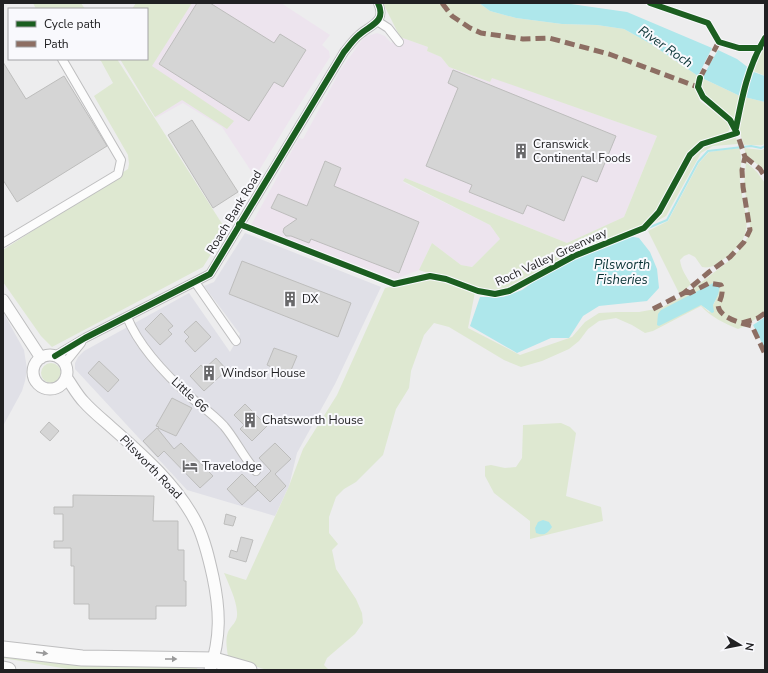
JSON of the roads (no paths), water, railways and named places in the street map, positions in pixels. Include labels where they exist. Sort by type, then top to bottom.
[{"type":"highway","points":[[3,649],[82,658],[212,665],[249,670]]},
{"type":"highway","points":[[3,669],[8,670]]},
{"type":"street","points":[[378,3],[381,13],[377,21],[388,28],[398,42]]},
{"type":"street","name":"Roach Bank Road","points":[[55,356],[85,338],[210,274],[344,52],[359,34],[377,21]]},
{"type":"street","points":[[3,243],[118,174],[120,160],[63,60]]},
{"type":"street","points":[[194,282],[236,341]]},
{"type":"street","points":[[3,300],[41,358]]},
{"type":"street","name":"Little 66","points":[[127,317],[132,328],[154,358],[193,399],[224,426],[248,462],[256,470]]},
{"type":"street","name":"Roach Bank Road","points":[[65,363],[85,338]]},
{"type":"street","points":[[45,356],[55,356],[65,363],[66,377],[64,382],[57,388],[43,388],[35,381],[33,371],[37,361],[41,358],[45,356]]},
{"type":"street","name":"Pilsworth Road","points":[[66,377],[84,402],[129,443],[173,488],[186,505],[198,525],[208,555],[218,605],[219,629],[212,665]]},
{"type":"street","name":"Pilsworth Road","points":[[57,388],[84,402]]},
{"type":"water","name":"River Roch","points":[[479,3],[564,3],[627,12],[712,48],[698,76],[651,44],[624,29],[597,25],[562,24],[516,18],[490,11]]},
{"type":"water","points":[[718,50],[737,59],[754,72],[765,76],[765,102],[740,96],[702,78]]},
{"type":"water","name":"Pilsworth Fisheries","points":[[629,236],[639,238],[650,252],[657,269],[659,288],[647,301],[599,306],[583,316],[569,338],[551,338],[517,353],[470,326],[480,297],[503,297],[522,290],[536,280],[603,244]]},
{"type":"water","points":[[713,283],[720,286],[718,295],[713,305],[714,312],[712,313],[701,305],[659,326],[657,325],[658,314],[661,310]]},
{"type":"water","points":[[765,317],[765,349],[753,325]]},
{"type":"water","points":[[543,520],[549,522],[552,527],[545,534],[536,533],[535,528],[538,522]]},
{"type":"waterway","points":[[629,236],[667,220],[698,162],[708,151],[751,146],[761,148],[765,146]]},
{"type":"place","name":"Cranswick Continental Foods","points":[[521,151]]},
{"type":"place","name":"DX","points":[[290,299]]},
{"type":"place","name":"Windsor House","points":[[209,373]]},
{"type":"place","name":"Chatsworth House","points":[[250,420]]},
{"type":"place","name":"Travelodge","points":[[190,466]]}]
